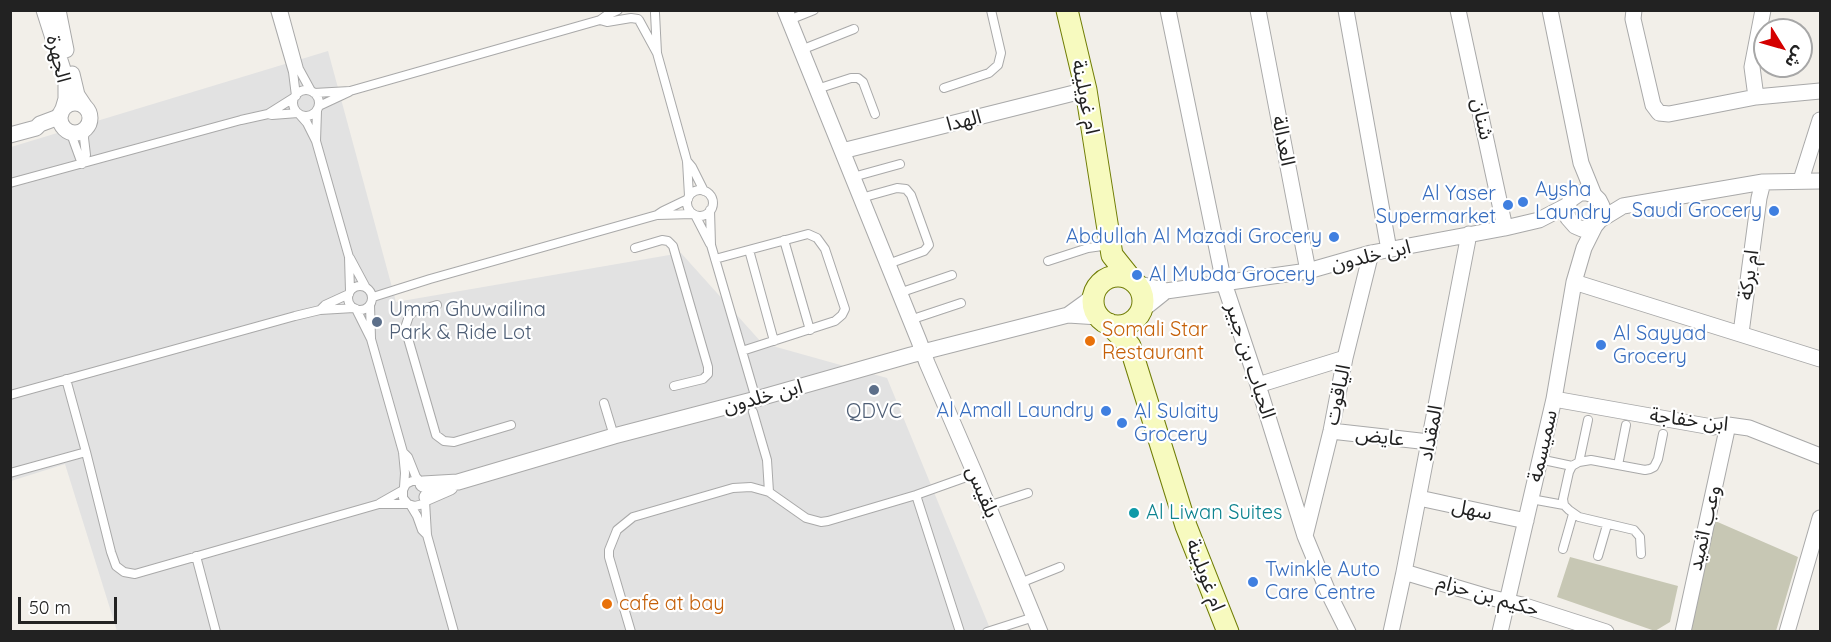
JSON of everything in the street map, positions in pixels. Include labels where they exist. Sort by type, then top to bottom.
[{"type":"street","name":"الجهرة","points":[[44,10],[66,79],[65,121]]},
{"type":"street","name":"الجهرة","points":[[58,10],[76,90],[85,106]]},
{"type":"street","name":"ام غويلينة","points":[[1067,10],[1086,90],[1111,250],[1134,281]]},
{"type":"street","name":"الحباب بن جبير","points":[[1168,10],[1224,283],[1305,536],[1329,594],[1348,632]]},
{"type":"street","name":"العدالة","points":[[1258,10],[1308,272]]},
{"type":"street","points":[[1346,10],[1389,250]]},
{"type":"street","name":"شنان","points":[[1458,10],[1505,228]]},
{"type":"street","points":[[1550,10],[1581,163],[1602,206],[1603,213],[1597,223]]},
{"type":"street","points":[[1634,10],[1633,19],[1653,105],[1659,113],[1669,114],[1756,97],[1821,91]]},
{"type":"street","points":[[1756,97],[1753,61],[1763,10]]},
{"type":"street","name":"بلقيس","points":[[787,15],[927,363],[1040,632]]},
{"type":"street","name":"الهدا","points":[[842,151],[1086,90]]},
{"type":"street","points":[[1781,94],[1821,100]]},
{"type":"street","points":[[10,135],[36,128],[56,118],[65,121],[80,132],[85,128],[90,117],[85,106],[74,103],[65,121]]},
{"type":"street","points":[[1801,180],[1821,120]]},
{"type":"street","points":[[1581,163],[1568,218],[1582,229],[1597,223],[1623,206],[1763,182],[1821,181]]},
{"type":"street","name":"ام بركة","points":[[1741,333],[1763,182]]},
{"type":"street","points":[[1571,200],[1587,193],[1623,206]]},
{"type":"street","name":"ابن خلدون","points":[[1134,281],[1166,291],[1308,272],[1371,254],[1539,220],[1571,200]]},
{"type":"street","name":"ابن خلدون","points":[[1539,220],[1574,225]]},
{"type":"street","name":"سميسمة","points":[[1500,632],[1554,399],[1574,282],[1580,260],[1597,223]]},
{"type":"street","name":"سميسمة","points":[[1574,225],[1580,260]]},
{"type":"street","name":"المقداد","points":[[1391,632],[1469,234]]},
{"type":"street","points":[[1111,250],[1097,289],[1094,306],[1104,321],[1119,326],[1128,324],[1166,291]]},
{"type":"street","name":"الياقوت","points":[[1305,536],[1371,254]]},
{"type":"street","points":[[1097,289],[1106,279],[1115,276],[1124,276],[1134,281],[1142,292],[1143,301],[1139,315]]},
{"type":"street","points":[[1574,282],[1821,359]]},
{"type":"street","name":"ابن خلدون","points":[[424,491],[614,436],[755,406],[923,352],[1068,315],[1086,302],[1097,289]]},
{"type":"street","name":"ابن خلدون","points":[[1068,315],[1104,321]]},
{"type":"street","name":"ام غويلينة","points":[[1130,346],[1139,315]]},
{"type":"street","name":"ام غويلينة","points":[[1104,321],[1130,346],[1186,526],[1228,632]]},
{"type":"street","points":[[1258,385],[1345,358]]},
{"type":"street","name":"ابن خفاجة","points":[[1554,399],[1712,427],[1728,425],[1749,428],[1821,456]]},
{"type":"street","name":"وعب اثميد","points":[[1683,632],[1728,425]]},
{"type":"street","name":"عايض","points":[[1331,431],[1429,442]]},
{"type":"street","name":"سهل","points":[[1419,498],[1526,521]]},
{"type":"street","points":[[1787,632],[1821,518]]},
{"type":"street","points":[[1805,568],[1821,573]]},
{"type":"street","name":"حكيم بن حزام","points":[[1404,572],[1488,597],[1522,604],[1606,632]]},
{"type":"lane","points":[[275,10],[293,72],[294,106],[307,123],[316,141],[349,257],[349,304],[355,309],[371,339],[404,453],[424,491],[427,535],[454,632]]},
{"type":"lane","points":[[283,10],[299,69],[318,99],[316,141]]},
{"type":"lane","points":[[268,114],[311,115],[318,108],[350,91],[600,20],[618,10]]},
{"type":"lane","points":[[632,10],[657,53]]},
{"type":"lane","points":[[787,15],[814,10]]},
{"type":"lane","points":[[944,88],[988,73],[998,65],[1001,54],[991,10]]},
{"type":"lane","points":[[600,20],[607,22],[631,18],[647,20],[655,12]]},
{"type":"lane","points":[[655,12],[657,53],[687,161],[688,209],[694,215],[711,245],[742,351],[767,460],[769,492]]},
{"type":"lane","points":[[801,50],[854,29]]},
{"type":"lane","points":[[817,89],[851,78],[858,78],[863,82],[875,114]]},
{"type":"lane","points":[[10,183],[159,141],[268,114],[302,91],[350,91]]},
{"type":"lane","points":[[65,121],[82,164]]},
{"type":"lane","points":[[82,164],[86,155],[85,128]]},
{"type":"lane","points":[[687,161],[704,191],[712,199],[711,245]]},
{"type":"lane","points":[[853,177],[900,164]]},
{"type":"lane","points":[[861,198],[901,188],[911,195],[929,245],[924,251],[888,264]]},
{"type":"lane","points":[[10,395],[320,310],[362,310],[371,301],[430,279],[657,215],[694,191],[704,191]]},
{"type":"lane","points":[[657,215],[705,215],[710,210]]},
{"type":"lane","points":[[715,259],[808,234],[817,238],[825,249],[845,309],[835,321],[742,351]]},
{"type":"lane","points":[[636,248],[662,240],[669,241],[673,246],[708,367],[708,374],[703,379],[674,386]]},
{"type":"lane","points":[[784,240],[810,330]]},
{"type":"lane","points":[[1048,261],[1088,248],[1111,250]]},
{"type":"lane","points":[[749,250],[774,341]]},
{"type":"lane","points":[[349,257],[365,286],[370,290],[371,339]]},
{"type":"lane","points":[[899,293],[952,275]]},
{"type":"lane","points":[[320,310],[350,292],[355,286],[365,286]]},
{"type":"lane","points":[[910,320],[961,303]]},
{"type":"lane","points":[[437,305],[413,312],[405,328],[436,435],[444,441],[454,442],[510,425]]},
{"type":"lane","points":[[66,379],[87,452],[111,552],[116,566],[124,572],[135,574],[379,504],[412,481],[424,491]]},
{"type":"lane","points":[[604,403],[614,436]]},
{"type":"lane","points":[[1564,505],[1563,499],[1569,472],[1576,464],[1588,420]]},
{"type":"lane","points":[[1618,465],[1626,425]]},
{"type":"lane","points":[[1539,459],[1576,464],[1591,460],[1645,470],[1654,467],[1663,434]]},
{"type":"lane","points":[[10,473],[87,452]]},
{"type":"lane","points":[[404,453],[403,498],[427,535]]},
{"type":"lane","points":[[631,632],[609,557],[610,543],[621,525],[633,517],[733,488],[752,487],[769,492],[806,518],[821,522],[835,520],[916,495],[975,474]]},
{"type":"lane","points":[[379,504],[419,506],[424,491]]},
{"type":"lane","points":[[988,506],[1028,493]]},
{"type":"lane","points":[[916,495],[960,632]]},
{"type":"lane","points":[[1531,499],[1564,505],[1579,517],[1630,529],[1638,533],[1642,541],[1641,554]]},
{"type":"lane","points":[[1563,549],[1573,514]]},
{"type":"lane","points":[[1598,556],[1607,525]]},
{"type":"lane","points":[[196,556],[216,632]]},
{"type":"lane","points":[[1020,583],[1060,567]]},
{"type":"lane","points":[[987,632],[1034,616]]},
{"type":"shaded area","name":"Umm Ghuwailina Park & Ride Lot","points":[[328,51],[396,302],[681,253],[762,343],[887,378],[991,631],[117,631],[65,464],[11,481],[11,147]]},
{"type":"shaded area","points":[[1713,520],[1798,557],[1776,631],[1690,631]]},
{"type":"shaded area","points":[[1570,557],[1678,586],[1670,622],[1655,631],[1557,597]]},
{"type":"place","name":"Aysha Laundry","points":[[1523,202]]},
{"type":"place","name":"Al Yaser Supermarket","points":[[1508,205]]},
{"type":"place","name":"Saudi Grocery","points":[[1774,211]]},
{"type":"place","name":"Abdullah Al Mazadi Grocery","points":[[1334,237]]},
{"type":"place","name":"Al Mubda Grocery","points":[[1137,275]]},
{"type":"place","name":"Umm Ghuwailina Park & Ride Lot","points":[[377,322]]},
{"type":"place","name":"Somali Star Restaurant","points":[[1090,341]]},
{"type":"place","name":"Al Sayyad Grocery","points":[[1601,345]]},
{"type":"place","name":"QDVC","points":[[874,390]]},
{"type":"place","name":"Al Amall Laundry","points":[[1106,411]]},
{"type":"place","name":"Al Sulaity Grocery","points":[[1122,423]]},
{"type":"place","name":"Al Liwan Suites","points":[[1134,513]]},
{"type":"place","name":"Twinkle Auto Care Centre","points":[[1253,582]]},
{"type":"place","name":"cafe at bay","points":[[607,604]]}]
